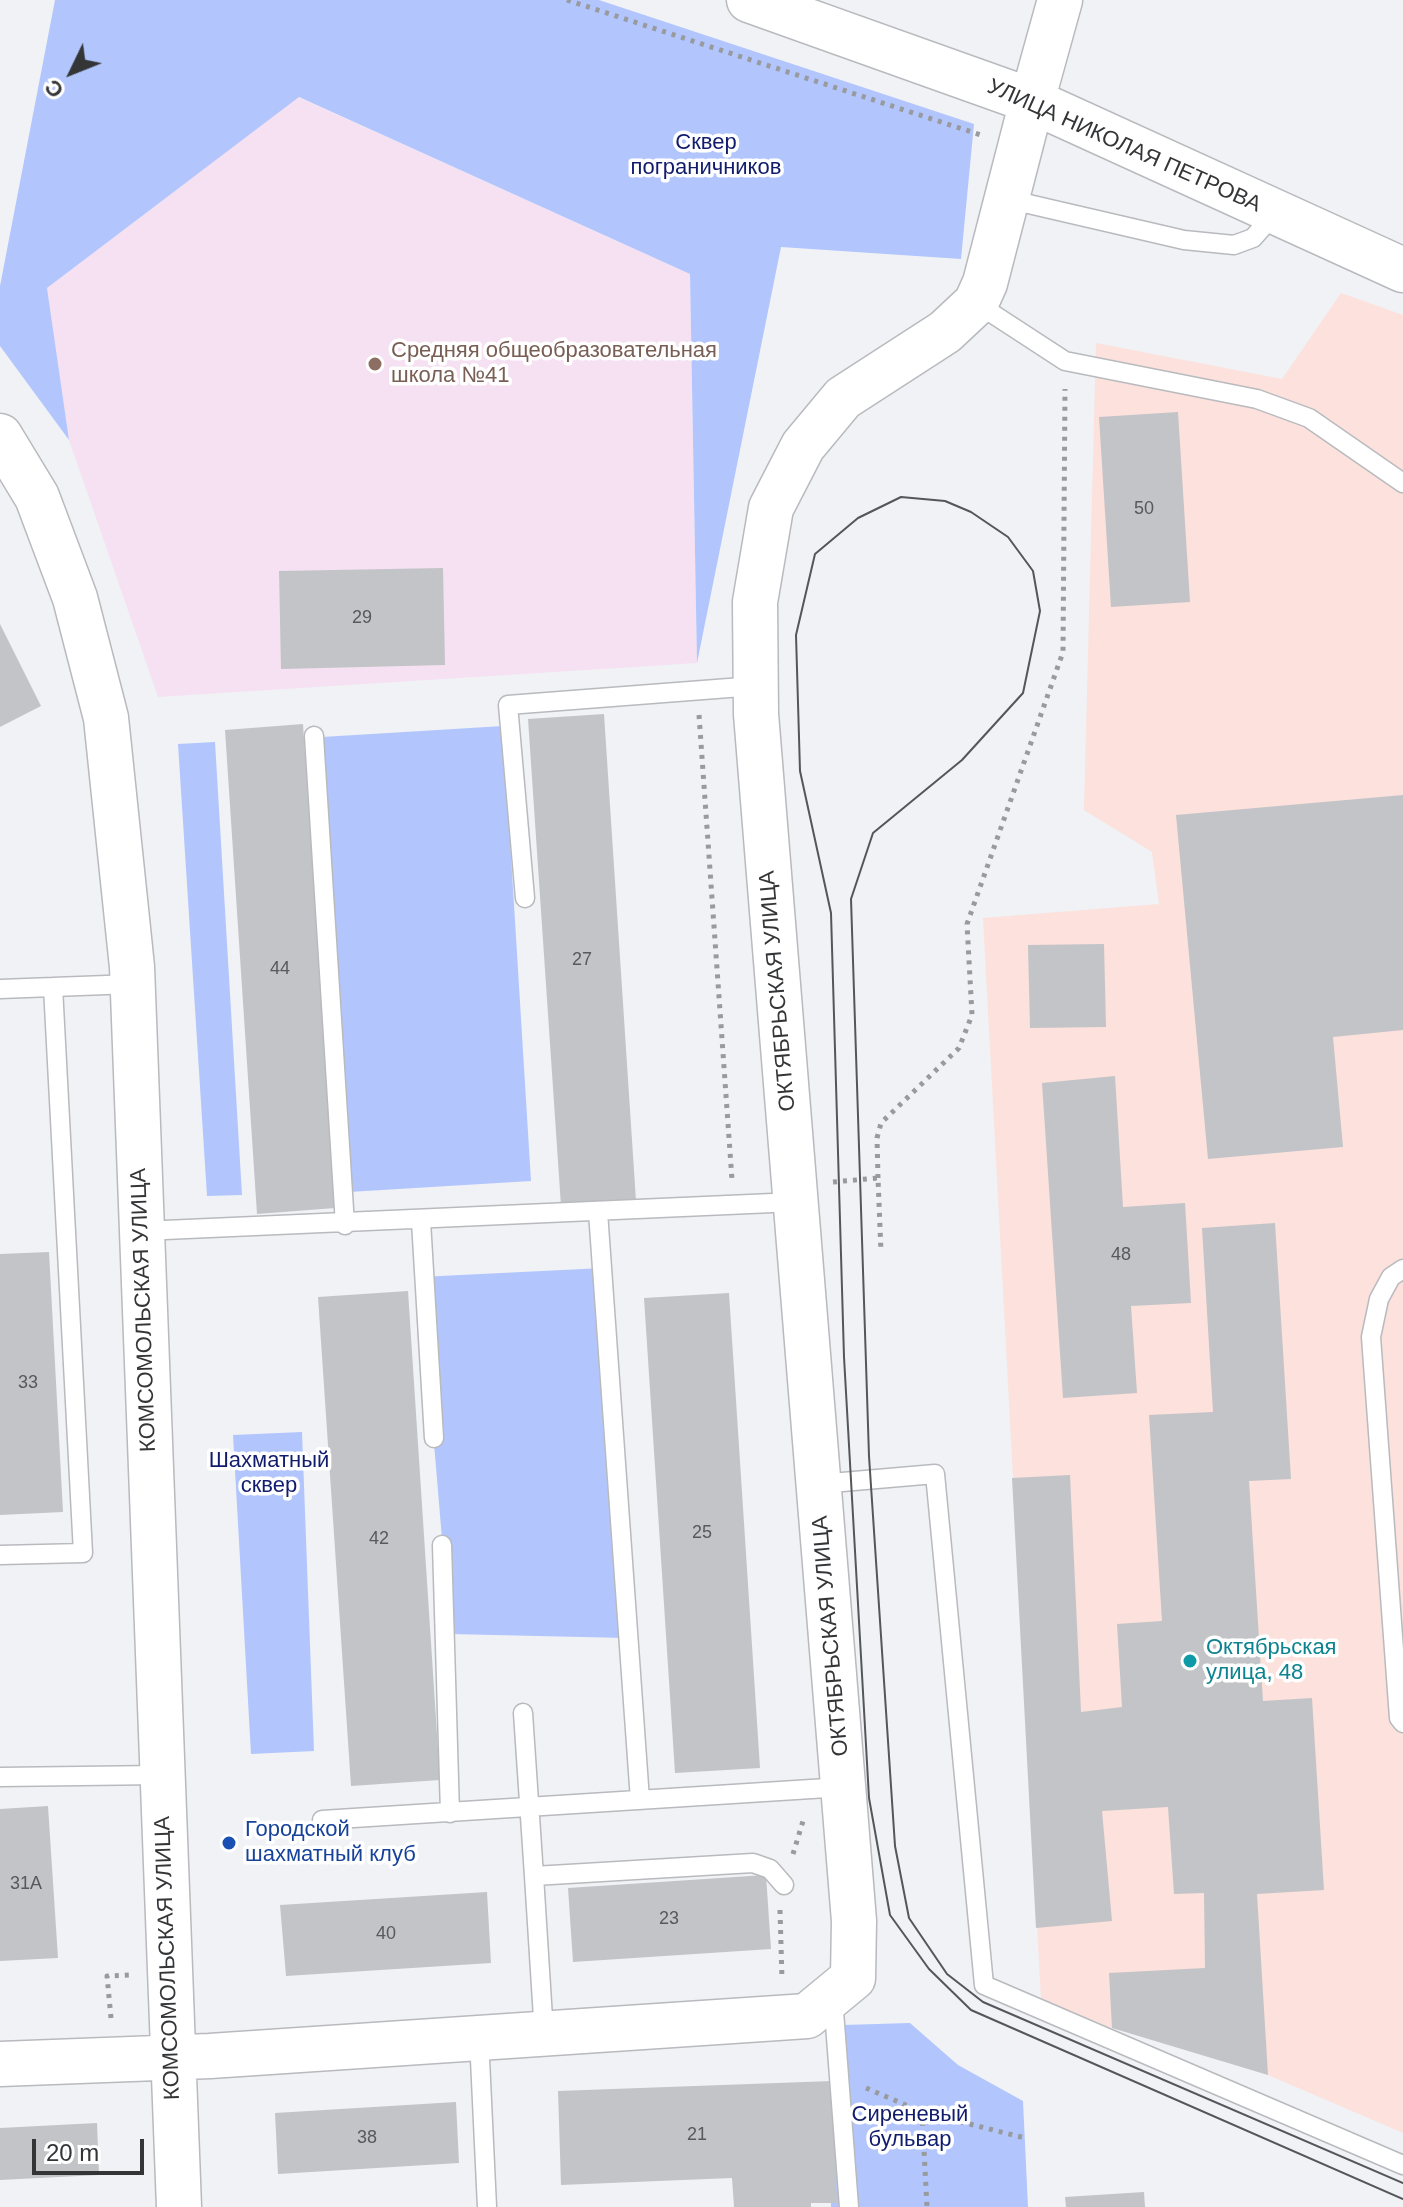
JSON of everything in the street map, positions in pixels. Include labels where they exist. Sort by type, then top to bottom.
[{"type":"street","name":"УЛИЦА НИКОЛАЯ ПЕТРОВА","points":[[749,0],[1032,101],[1403,270]]},
{"type":"street","name":"ОКТЯБРЬСКАЯ УЛИЦА","points":[[843,1987],[854,1921],[828,1788],[818,1484],[755,686],[755,602],[771,508],[803,446],[843,398],[945,332],[976,303],[985,283],[1060,0]]},
{"type":"street","name":"КОМСОМОЛЬСКАЯ УЛИЦА","points":[[0,436],[37,497],[75,598],[106,718],[133,984],[179,2207]]},
{"type":"street","points":[[0,2064],[171,2058],[807,2016],[843,1987]]},
{"type":"lane","points":[[1007,199],[1184,240],[1234,245],[1253,238],[1275,212]]},
{"type":"lane","points":[[976,303],[1065,361],[1257,399],[1309,418],[1403,483]]},
{"type":"lane","points":[[525,898],[508,705],[755,686]]},
{"type":"lane","points":[[314,736],[345,1225]]},
{"type":"lane","points":[[0,989],[133,984]]},
{"type":"lane","points":[[0,1555],[83,1553],[53,987]]},
{"type":"lane","points":[[142,1232],[795,1202]]},
{"type":"lane","points":[[598,1212],[640,1800]]},
{"type":"lane","points":[[421,1221],[434,1438]]},
{"type":"lane","points":[[1403,1269],[1391,1277],[1379,1299],[1371,1337],[1399,1718],[1403,1723]]},
{"type":"lane","points":[[818,1484],[935,1474],[984,1985],[1403,2165]]},
{"type":"lane","points":[[442,1545],[450,1813]]},
{"type":"lane","points":[[523,1713],[544,2034]]},
{"type":"lane","points":[[0,1777],[161,1775]]},
{"type":"lane","points":[[322,1820],[828,1788]]},
{"type":"lane","points":[[534,1876],[753,1863],[770,1869],[784,1885]]},
{"type":"lane","points":[[843,1987],[839,2076],[849,2207]]},
{"type":"lane","points":[[479,2038],[487,2207]]},
{"type":"path","points":[[567,0],[1020,147]]},
{"type":"path","points":[[878,1178],[877,1138],[881,1123],[959,1048],[972,1015],[967,924],[1063,652],[1065,361]]},
{"type":"path","points":[[697,691],[734,1205]]},
{"type":"path","points":[[785,2018],[779,1925],[784,1885],[828,1788]]},
{"type":"path","points":[[839,2076],[922,2112],[1025,2138]]},
{"type":"path","points":[[922,2112],[927,2207]]},
{"type":"shaded area","name":"Средняя общеобразовательная школа №41","points":[[298,97],[690,274],[697,663],[158,697],[69,440],[47,288]]},
{"type":"shaded area","points":[[1341,293],[1403,315],[1403,2133],[1268,2075],[1112,2028],[1041,1999],[983,918],[1159,904],[1152,852],[1084,810],[1096,343],[1282,379]]},
{"type":"green space","name":"Сквер пограничников","points":[[55,0],[599,0],[974,124],[961,259],[781,247],[697,663],[690,274],[299,97],[47,288],[69,440],[0,346],[0,286]]},
{"type":"green space","points":[[503,726],[531,1181],[349,1192],[322,737]]},
{"type":"green space","points":[[215,742],[242,1195],[207,1196],[178,744]]},
{"type":"green space","points":[[603,1268],[626,1638],[450,1634],[420,1277]]},
{"type":"green space","name":"Шахматный сквер","points":[[302,1432],[314,1751],[251,1754],[233,1435]]},
{"type":"green space","name":"Сиреневый бульвар","points":[[910,2023],[958,2065],[1023,2101],[1028,2207],[831,2207],[828,2136],[843,2025]]},
{"type":"building","points":[[1178,412],[1190,602],[1111,607],[1099,417]]},
{"type":"building","points":[[443,568],[445,665],[281,669],[279,571]]},
{"type":"building","points":[[0,624],[41,706],[0,727]]},
{"type":"building","points":[[604,714],[636,1201],[561,1206],[528,719]]},
{"type":"building","points":[[303,724],[335,1208],[257,1214],[225,730]]},
{"type":"building","points":[[1403,795],[1403,1030],[1333,1037],[1343,1147],[1208,1159],[1176,815]]},
{"type":"building","points":[[1104,944],[1106,1027],[1030,1028],[1028,945]]},
{"type":"building","points":[[1115,1076],[1123,1207],[1185,1203],[1191,1303],[1131,1306],[1137,1393],[1063,1398],[1042,1083]]},
{"type":"building","name":"Октябрьская улица, 48","points":[[1275,1223],[1291,1479],[1249,1481],[1263,1701],[1312,1698],[1324,1890],[1257,1894],[1268,2075],[1112,2028],[1109,1973],[1205,1968],[1204,1893],[1174,1894],[1168,1807],[1102,1811],[1112,1921],[1036,1928],[1012,1478],[1070,1475],[1081,1712],[1122,1707],[1117,1624],[1162,1621],[1149,1415],[1213,1412],[1202,1228]]},
{"type":"building","points":[[49,1252],[63,1512],[0,1515],[0,1254]]},
{"type":"building","points":[[408,1291],[440,1780],[351,1786],[318,1297]]},
{"type":"building","points":[[729,1293],[760,1768],[675,1773],[644,1298]]},
{"type":"building","points":[[48,1806],[58,1958],[0,1961],[0,1809]]},
{"type":"building","points":[[766,1875],[771,1949],[573,1962],[568,1888]]},
{"type":"building","points":[[487,1892],[491,1963],[286,1976],[280,1905]]},
{"type":"building","points":[[832,2081],[837,2203],[811,2203],[811,2207],[734,2207],[732,2178],[561,2185],[558,2091]]},
{"type":"building","points":[[456,2102],[459,2163],[278,2174],[275,2113]]},
{"type":"building","points":[[97,2123],[99,2175],[0,2180],[0,2128]]},
{"type":"building","points":[[1144,2192],[1145,2207],[1066,2207],[1065,2197]]},
{"type":"tram line","points":[[1403,2183],[983,2002],[947,1974],[909,1918],[895,1846],[869,1456],[851,899],[873,833],[962,760],[1023,693],[1040,611],[1033,571],[1008,537],[971,512],[945,501],[901,497],[858,518],[815,554],[796,635],[800,771],[831,913],[844,1357],[869,1798],[890,1915],[929,1969],[971,2010],[1403,2199]]},
{"type":"place","name":"Средняя общеобразовательная школа №41","points":[[375,364]]},
{"type":"place","name":"Октябрьская улица, 48","points":[[1190,1661]]},
{"type":"place","name":"Городской шахматный клуб","points":[[229,1843]]}]
